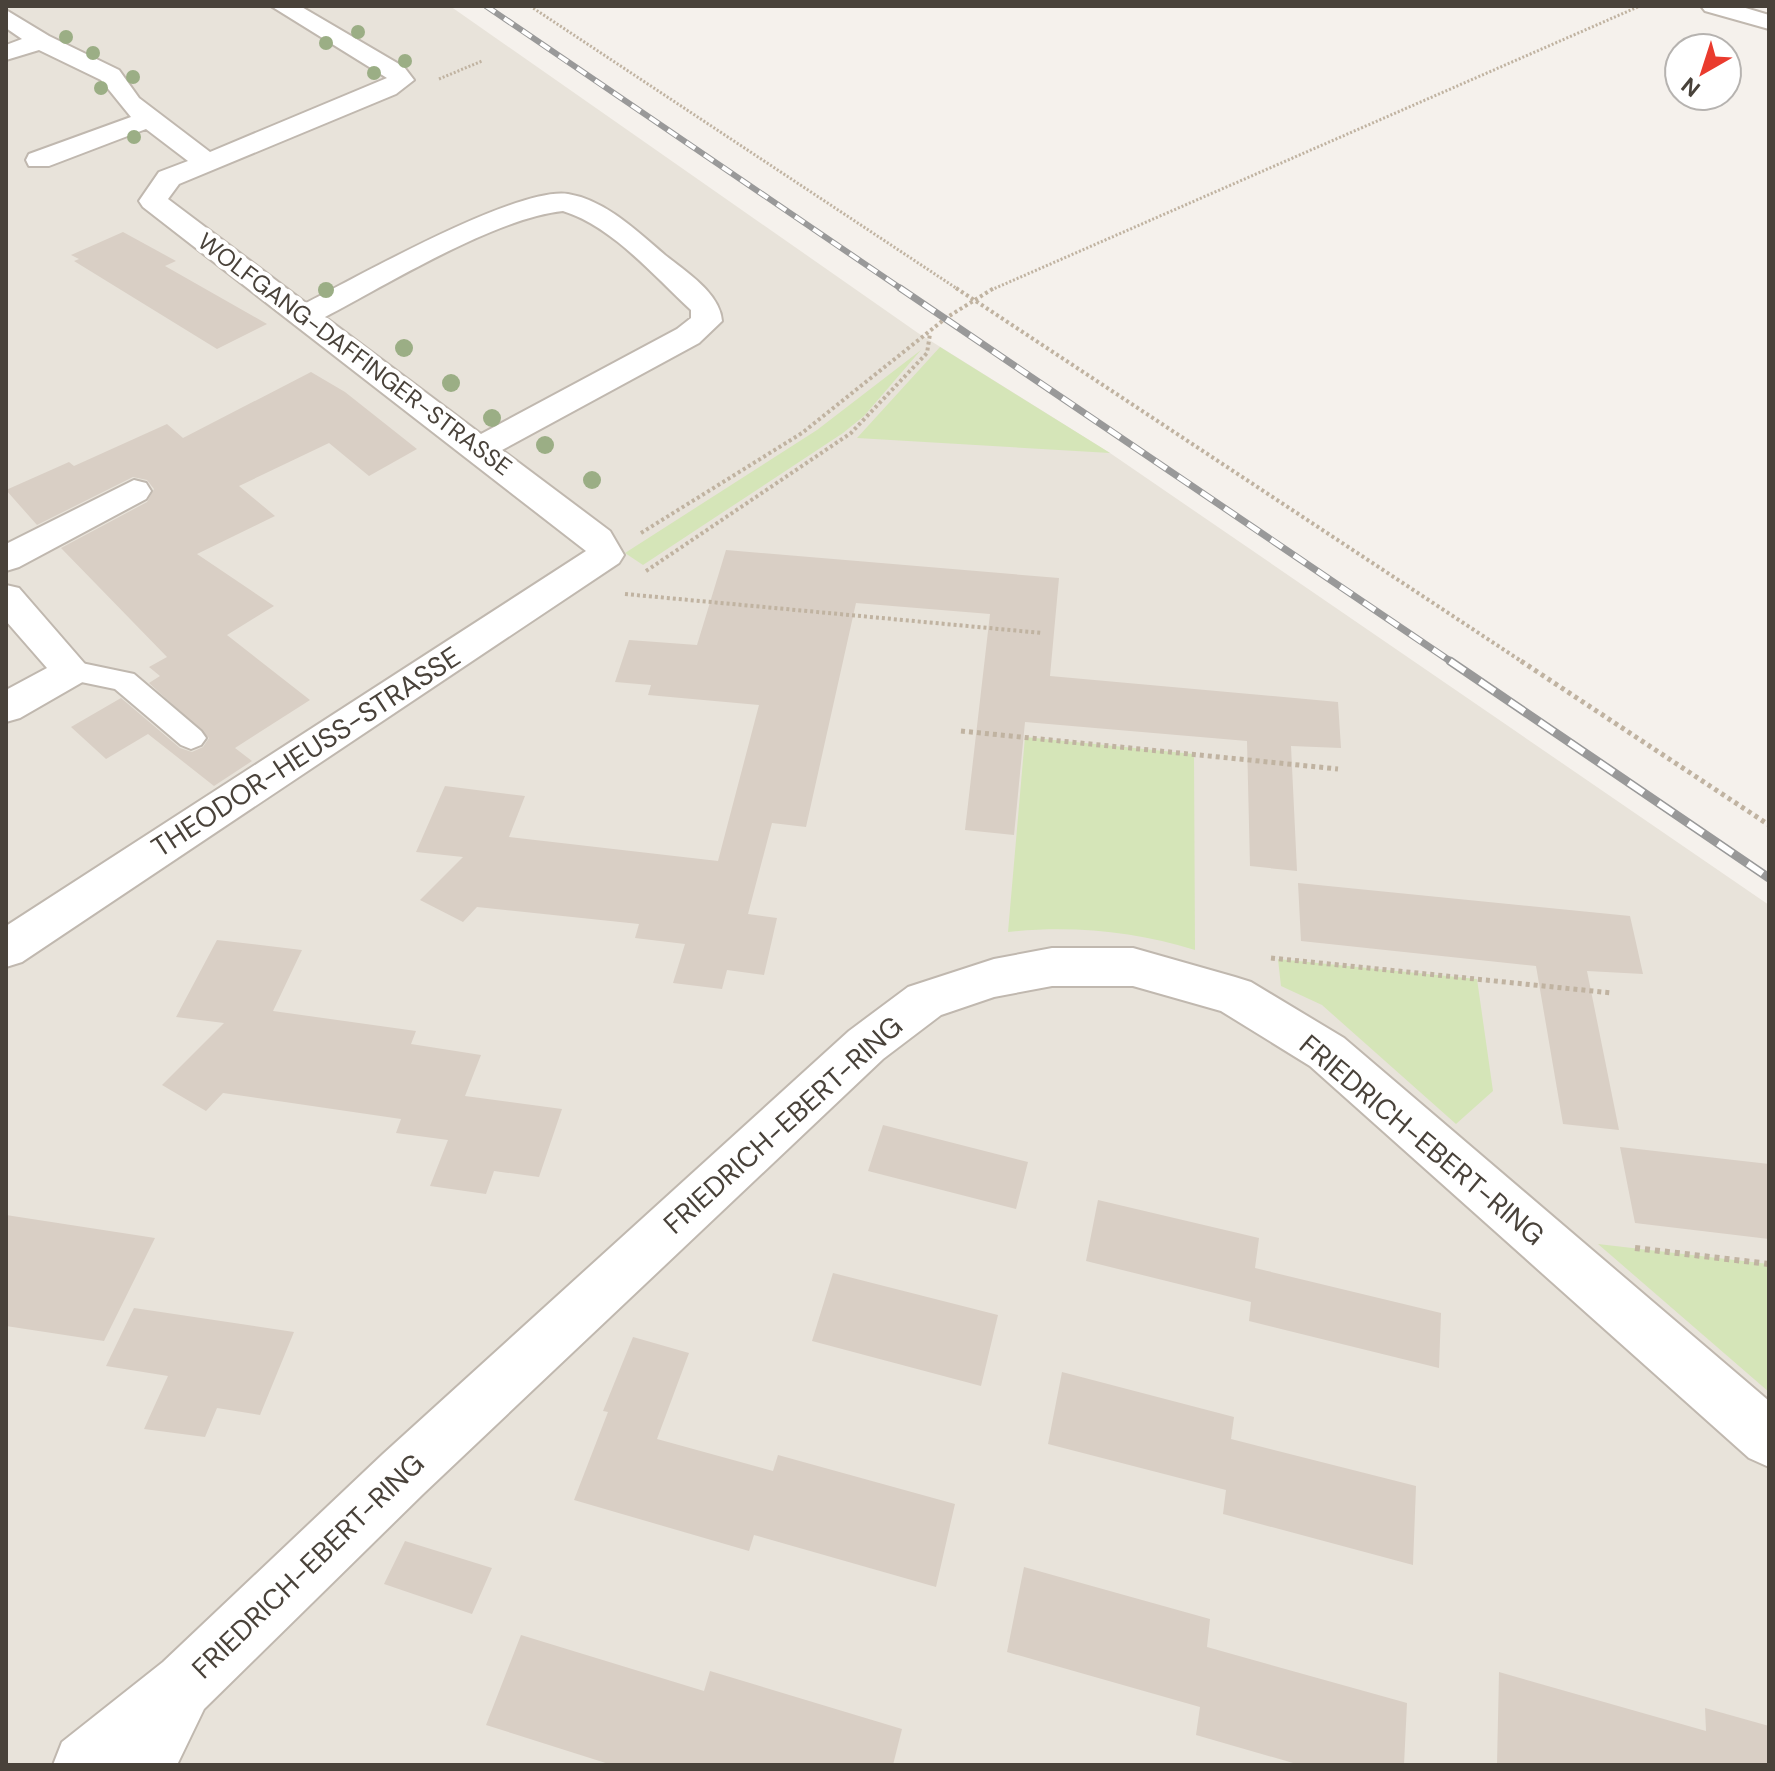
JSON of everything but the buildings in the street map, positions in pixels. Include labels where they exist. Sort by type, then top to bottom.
[{"type":"street","name":"WOLFGANG-DAFFINGER-STRASSE","points":[[283,6],[395,72],[401,80],[387,89],[169,178],[153,201],[597,539],[610,574]]},
{"type":"street","points":[[1713,6],[1769,22]]},
{"type":"street","points":[[6,17],[40,41],[110,75],[130,103],[207,162]]},
{"type":"street","points":[[6,53],[40,41]]},
{"type":"street","points":[[39,160],[149,119]]},
{"type":"street","points":[[303,316],[521,209],[564,201],[596,214],[706,307],[707,321],[688,336],[480,448]]},
{"type":"street","points":[[6,559],[134,491]]},
{"type":"street","name":"THEODOR-HEUSS-STRASSE","points":[[6,949],[610,574]]},
{"type":"street","points":[[6,597],[72,671],[6,708]]},
{"type":"street","name":"FRIEDRICH-EBERT-RING","points":[[85,1765],[185,1684],[403,1474],[866,1045],[925,1001],[994,978],[1052,967],[1133,967],[1235,996],[1327,1052],[1769,1438]]},
{"type":"street","name":"FRIEDRICH-EBERT-RING","points":[[142,1765],[185,1684]]},
{"type":"lane","points":[[72,671],[124,681],[191,738]]},
{"type":"path","points":[[530,6],[1769,825]]},
{"type":"path","points":[[610,574],[802,433],[973,299],[1019,275],[1640,6]]},
{"type":"path","points":[[610,574],[1042,633]]},
{"type":"path","points":[[961,731],[1338,769]]},
{"type":"path","points":[[1264,957],[1612,993]]},
{"type":"path","points":[[1629,1247],[1769,1264]]},
{"type":"shaded area","points":[[6,6],[450,6],[918,333],[1110,453],[1769,905],[1769,1765],[6,1765]]},
{"type":"green space","points":[[940,347],[1110,453],[857,438]]},
{"type":"green space","points":[[921,350],[864,416],[843,433],[643,565],[625,553],[817,430]]},
{"type":"green space","points":[[1025,737],[1194,754],[1195,950],[1150,938],[1103,931],[1055,929],[1008,932]]},
{"type":"green space","points":[[1278,959],[1477,979],[1493,1091],[1456,1124],[1322,1005],[1281,986]]},
{"type":"green space","points":[[1598,1244],[1769,1264],[1769,1392]]},
{"type":"railway","points":[[486,6],[903,290]]},
{"type":"railway","points":[[900,288],[1453,663]]},
{"type":"railway","points":[[1450,661],[1769,878]]}]
